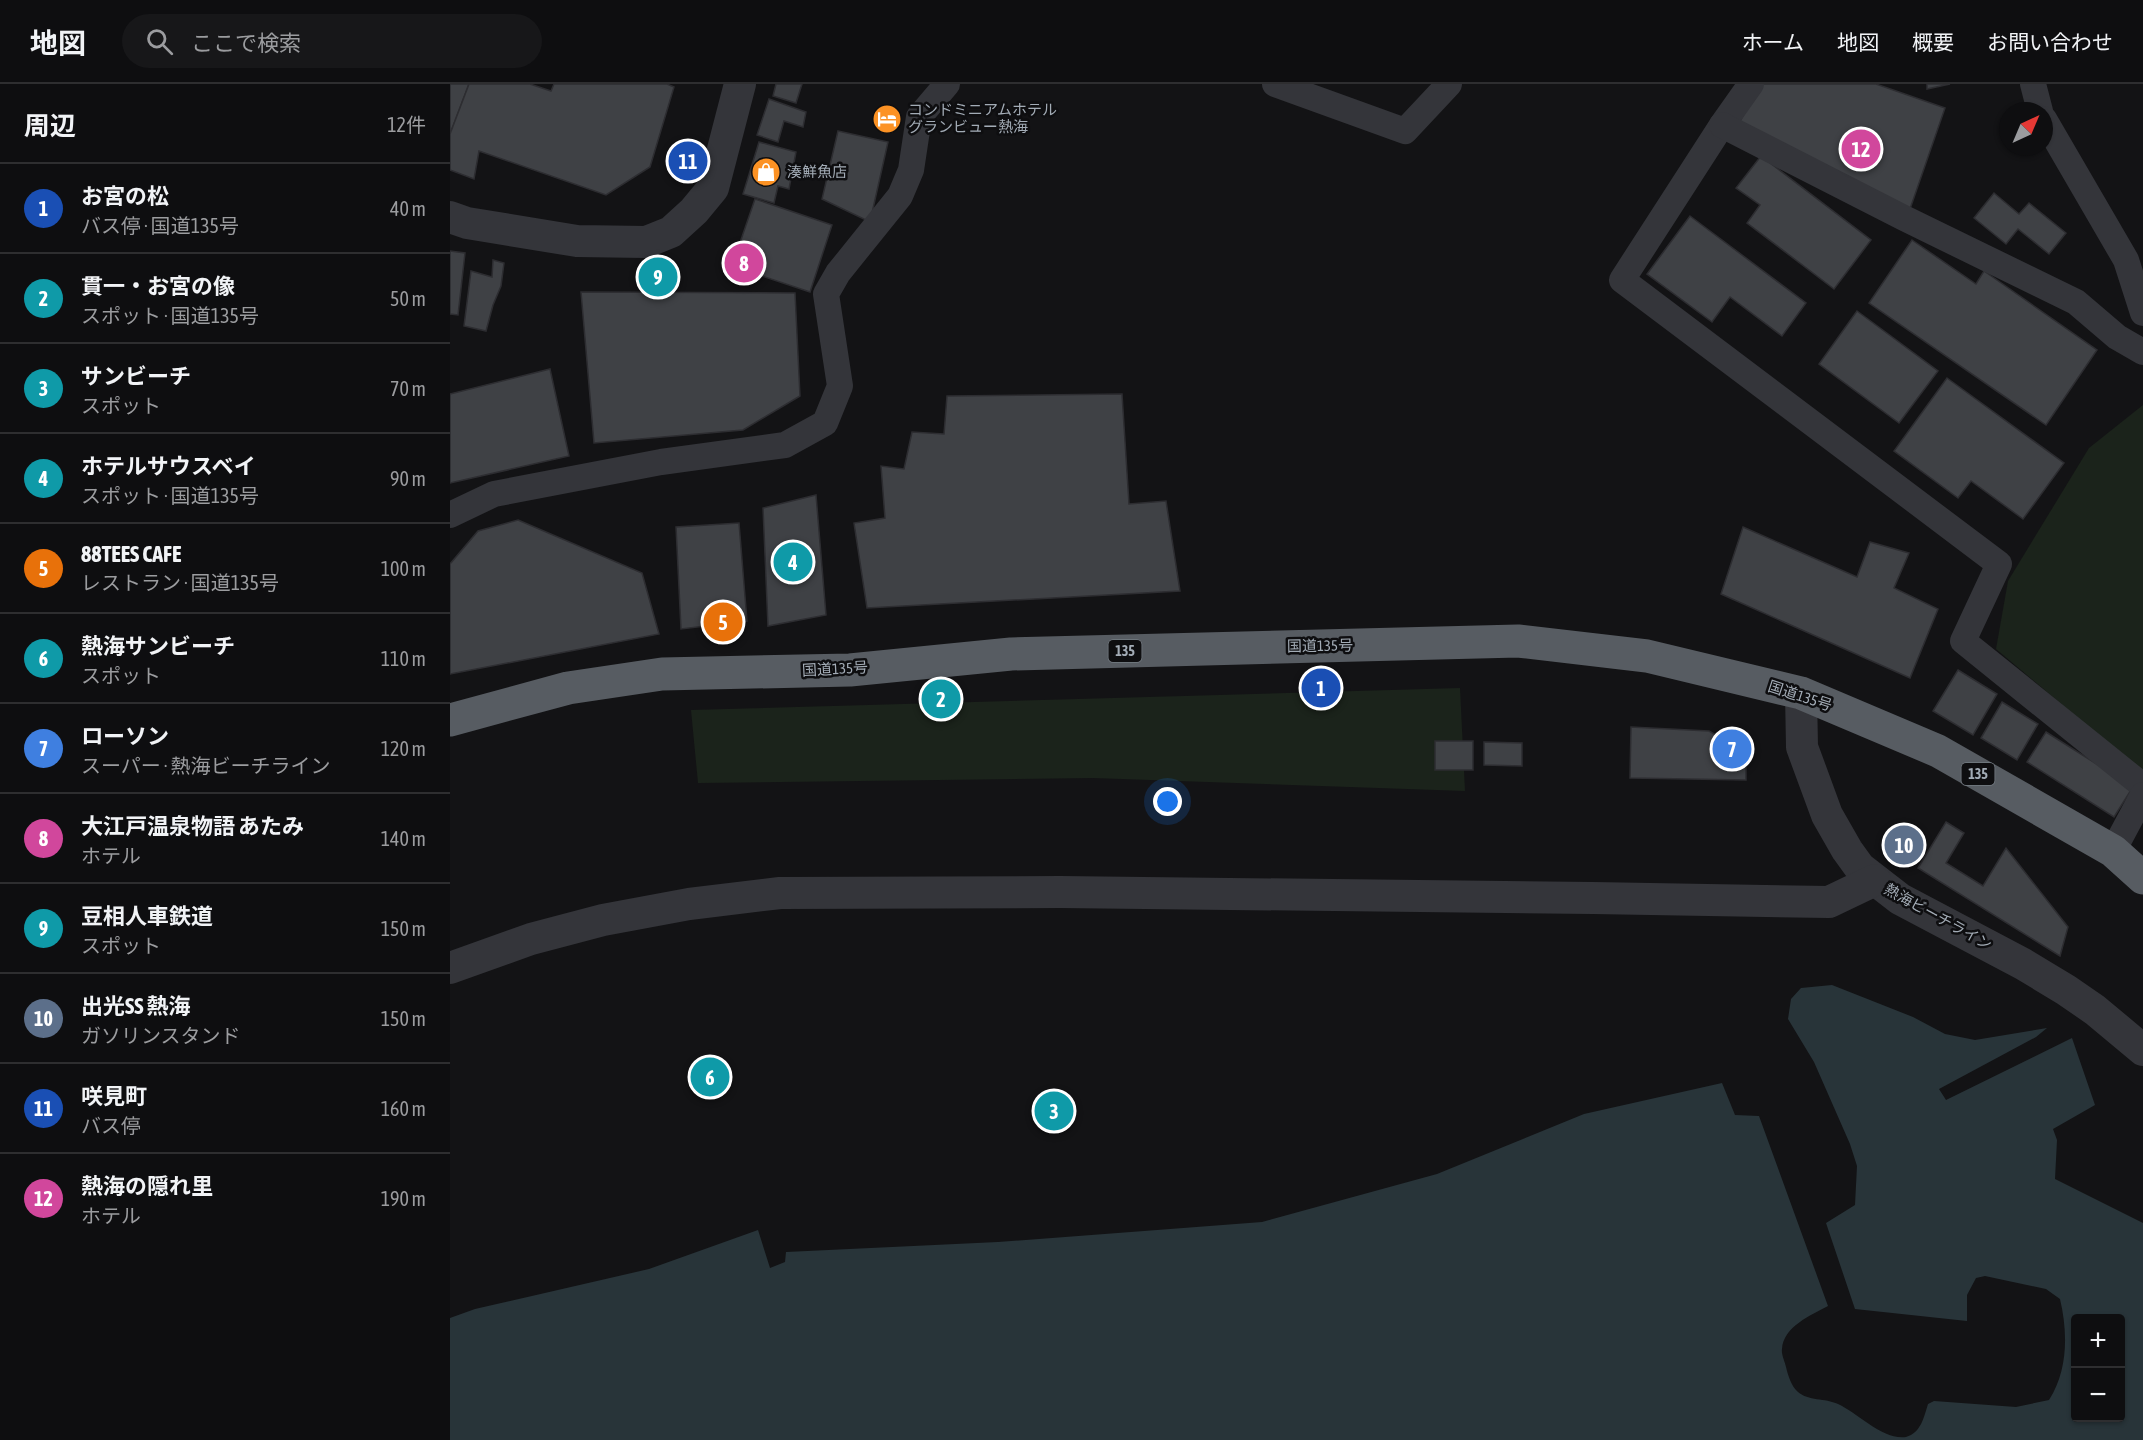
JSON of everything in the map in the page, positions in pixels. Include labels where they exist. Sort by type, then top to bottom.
[{"type":"highway","name":"国道135号","points":[[450,720],[568,688],[662,674],[850,670],[1011,654],[1518,641],[1647,656],[1801,693],[1938,751],[2113,851],[2143,878]]},
{"type":"street","points":[[450,217],[467,223],[577,241],[646,242],[671,232],[694,211],[713,188],[740,84]]},
{"type":"street","points":[[450,515],[494,494],[661,462],[785,445],[825,423],[840,386],[826,294],[838,273],[900,196],[911,170],[919,117],[947,84]]},
{"type":"street","points":[[1275,84],[1405,131],[1449,84]]},
{"type":"street","points":[[1751,84],[1622,280],[1999,564],[1963,641],[2143,786]]},
{"type":"street","points":[[2033,84],[2038,102]]},
{"type":"street","points":[[1722,125],[2076,302],[2117,337],[2143,352]]},
{"type":"street","points":[[2053,134],[2126,260],[2143,313]]},
{"type":"street","name":"熱海ビーチライン","points":[[1801,693],[1802,747],[1827,815],[1860,868],[1900,899],[2023,964],[2095,1010],[2143,1050]]},
{"type":"street","points":[[2113,851],[2143,795]]},
{"type":"street","points":[[450,968],[531,939],[603,920],[689,904],[780,893],[1084,893],[1829,902],[1875,880]]},
{"type":"shaded area","points":[[2143,405],[2143,773],[1996,649],[2008,581],[2089,448]]},
{"type":"shaded area","points":[[1460,688],[1465,791],[1093,778],[698,783],[691,710]]},
{"type":"shaded area","points":[[1832,985],[1913,1017],[1945,1034],[1975,1040],[2047,1028],[2036,1037],[1939,1089],[1946,1100],[2072,1038],[2095,1105],[2053,1129],[2057,1140],[2055,1179],[2143,1223],[2143,1440],[450,1440],[450,1318],[475,1309],[649,1269],[758,1230],[770,1268],[785,1262],[786,1252],[998,1242],[1262,1222],[1437,1174],[1584,1114],[1722,1083],[1735,1115],[1759,1116],[1828,1306],[1799,1323],[1787,1334],[1784,1341],[1783,1358],[1793,1387],[1798,1392],[1807,1397],[1838,1404],[1879,1430],[1897,1437],[1906,1437],[1915,1432],[1921,1424],[1928,1404],[1934,1401],[2016,1407],[2049,1400],[2060,1376],[2065,1338],[2060,1299],[2046,1289],[1985,1276],[1976,1278],[1967,1295],[1967,1321],[1855,1309],[1826,1223],[1855,1205],[1857,1166],[1850,1144],[1814,1062],[1788,1019],[1791,999],[1801,988]]},
{"type":"building","points":[[450,84],[469,84],[450,134]]},
{"type":"building","points":[[469,84],[530,84],[551,91],[554,84],[667,84],[674,87],[650,167],[606,195],[479,151],[474,179],[450,170],[450,134]]},
{"type":"building","points":[[776,84],[802,84],[796,103],[773,96]]},
{"type":"building","points":[[1761,84],[1876,84],[1945,108],[1910,209],[1739,123]]},
{"type":"building","points":[[1927,84],[1950,84],[1927,89]]},
{"type":"building","points":[[769,99],[806,112],[803,127],[784,121],[778,142],[757,135]]},
{"type":"building","points":[[838,131],[888,142],[870,222],[822,199]]},
{"type":"building","points":[[759,142],[796,152],[789,189],[778,186],[774,203],[743,194]]},
{"type":"building","points":[[1761,156],[1871,240],[1834,289],[1747,223],[1760,205],[1736,188]]},
{"type":"building","points":[[1994,193],[2019,214],[2029,203],[2066,233],[2049,254],[2018,229],[2006,244],[1974,218]]},
{"type":"building","points":[[755,199],[832,225],[810,292],[732,266]]},
{"type":"building","points":[[1690,216],[1806,303],[1782,336],[1730,297],[1712,322],[1647,274]]},
{"type":"building","points":[[1912,240],[1976,284],[1984,271],[2097,350],[2046,425],[1869,303]]},
{"type":"building","points":[[450,251],[465,253],[458,315],[450,314]]},
{"type":"building","points":[[493,260],[504,263],[501,286],[486,331],[464,326],[471,271],[492,277]]},
{"type":"building","points":[[581,292],[795,293],[800,396],[743,430],[594,443]]},
{"type":"building","points":[[1857,311],[1938,371],[1899,423],[1819,364]]},
{"type":"building","points":[[550,369],[569,456],[450,483],[450,394]]},
{"type":"building","points":[[1947,378],[2064,463],[2023,519],[1971,481],[1958,498],[1894,451]]},
{"type":"building","points":[[1122,394],[1129,504],[1166,501],[1180,591],[867,608],[854,523],[885,518],[881,466],[904,469],[912,432],[944,434],[947,396]]},
{"type":"building","points":[[816,495],[826,615],[768,626],[763,508]]},
{"type":"building","points":[[518,520],[642,573],[659,634],[450,674],[450,564],[478,531]]},
{"type":"building","points":[[739,523],[747,621],[681,629],[676,527]]},
{"type":"building","points":[[1743,527],[1857,577],[1870,542],[1909,553],[1894,588],[1938,609],[1910,678],[1721,594]]},
{"type":"building","points":[[1958,670],[1997,694],[1973,735],[1933,711]]},
{"type":"building","points":[[2002,702],[2038,724],[2017,760],[1981,738]]},
{"type":"building","points":[[1631,727],[1709,731],[1746,752],[1746,780],[1630,778]]},
{"type":"building","points":[[2046,732],[2133,787],[2114,817],[2027,762]]},
{"type":"building","points":[[1435,741],[1473,741],[1473,770],[1435,770]]},
{"type":"building","points":[[1484,742],[1522,743],[1522,766],[1484,765]]},
{"type":"building","points":[[1946,822],[1964,833],[1946,863],[1983,886],[2006,848],[2068,927],[2060,956],[1918,868]]},
{"type":"place","name":"コンドミニアムホテル グランビュー熱海","points":[[887,119]]},
{"type":"place","name":"熱海の隠れ里","points":[[1861,149]]},
{"type":"place","name":"咲見町","points":[[688,161]]},
{"type":"place","name":"湊鮮魚店","points":[[766,172]]},
{"type":"place","name":"大江戸温泉物語 あたみ","points":[[744,263]]},
{"type":"place","name":"豆相人車鉄道","points":[[658,277]]},
{"type":"place","name":"ホテルサウスベイ","points":[[793,562]]},
{"type":"place","name":"88TEES CAFE","points":[[723,622]]},
{"type":"place","name":"お宮の松","points":[[1321,688]]},
{"type":"place","name":"貫一・お宮の像","points":[[941,699]]},
{"type":"place","name":"ローソン","points":[[1732,749]]},
{"type":"place","name":"出光SS 熱海","points":[[1904,845]]},
{"type":"place","name":"熱海サンビーチ","points":[[710,1077]]},
{"type":"place","name":"サンビーチ","points":[[1054,1111]]}]
